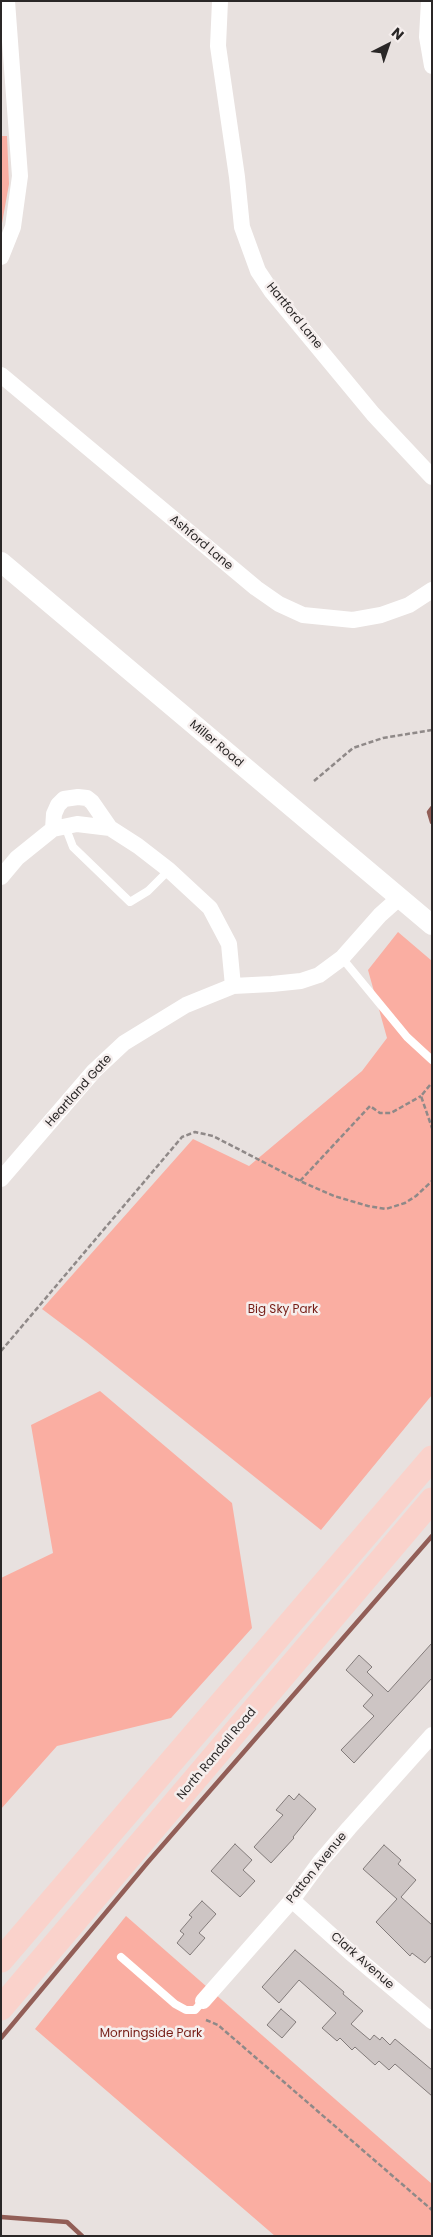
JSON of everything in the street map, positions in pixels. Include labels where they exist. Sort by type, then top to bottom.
[{"type":"main road","points":[[1,1960],[432,1458]]},
{"type":"main road","name":"North Randall Road","points":[[1,2008],[432,1500]]},
{"type":"street","points":[[1,257],[13,227],[20,176],[7,1]]},
{"type":"street","name":"Hartford Lane","points":[[220,1],[218,46],[237,177],[242,227],[258,271],[272,292],[373,414],[432,477]]},
{"type":"street","points":[[429,1],[427,37],[432,66]]},
{"type":"street","name":"Ashford Lane","points":[[1,375],[256,588],[279,604],[303,614],[353,620],[381,615],[409,605],[432,590]]},
{"type":"street","name":"Miller Road","points":[[1,562],[432,924]]},
{"type":"street","points":[[59,828],[54,814],[58,805],[64,799],[87,798],[92,802],[110,828],[138,846],[169,870],[210,908],[229,944],[233,986]]},
{"type":"street","points":[[1,877],[17,858],[59,828],[77,824],[110,828]]},
{"type":"street","name":"Heartland Gate","points":[[1,1179],[94,1071],[124,1043],[186,1005],[233,986],[301,981],[319,975],[342,958],[380,915],[399,898]]},
{"type":"street","name":"Patton Avenue","points":[[203,2001],[292,1900],[320,1862],[432,1735]]},
{"type":"street","name":"Clark Avenue","points":[[292,1900],[351,1953],[432,2021]]},
{"type":"lane","points":[[59,828],[73,847],[130,902],[148,891],[169,870]]},
{"type":"lane","points":[[342,958],[407,1037],[432,1060]]},
{"type":"lane","points":[[120,1957],[180,2007],[186,2010],[195,2010],[203,2001]]},
{"type":"path","points":[[314,781],[353,748],[383,738],[432,730]]},
{"type":"path","points":[[300,1181],[370,1106],[380,1113],[391,1113],[421,1096],[430,1085]]},
{"type":"path","points":[[421,1096],[432,1128]]},
{"type":"path","points":[[1,1351],[182,1137],[195,1132],[214,1136],[300,1181],[351,1202],[386,1209],[405,1204],[432,1181]]},
{"type":"path","points":[[206,2020],[218,2025],[432,2210]]},
{"type":"green space","points":[[1,136],[7,136],[9,184],[1,229]]},
{"type":"green space","name":"Big Sky Park","points":[[398,932],[432,961],[432,1395],[321,1530],[42,1309],[193,1139],[249,1166],[362,1071],[387,1038],[368,970]]},
{"type":"green space","points":[[100,1391],[232,1503],[252,1628],[171,1718],[57,1746],[1,1809],[1,1578],[53,1553],[31,1425]]},
{"type":"green space","name":"Morningside Park","points":[[126,1916],[432,2184],[432,2236],[275,2236],[35,2029]]},
{"type":"building","points":[[432,1643],[432,1678],[354,1763],[341,1750],[374,1716],[363,1706],[373,1695],[346,1670],[359,1655],[372,1667],[367,1672],[388,1692]]},
{"type":"building","points":[[299,1794],[316,1809],[294,1838],[271,1863],[254,1847],[283,1815],[276,1810],[289,1795],[294,1800]]},
{"type":"building","points":[[235,1844],[252,1860],[243,1870],[255,1881],[240,1897],[211,1871]]},
{"type":"building","points":[[384,1845],[401,1860],[398,1864],[416,1880],[401,1897],[432,1925],[432,1955],[425,1963],[412,1953],[410,1956],[376,1922],[397,1899],[363,1869]]},
{"type":"building","points":[[202,1901],[216,1914],[199,1933],[205,1938],[190,1955],[177,1943],[184,1934],[180,1931],[192,1917],[189,1915]]},
{"type":"building","points":[[295,1950],[363,2011],[351,2024],[370,2040],[374,2035],[380,2040],[382,2037],[390,2045],[395,2039],[432,2070],[432,2096],[395,2064],[389,2070],[379,2061],[375,2065],[355,2047],[352,2050],[340,2038],[337,2041],[322,2028],[336,2013],[299,1980],[279,2003],[262,1987]]},
{"type":"building","points":[[281,2009],[296,2022],[282,2038],[267,2025]]},
{"type":"waterway","points":[[432,808],[429,812],[432,822]]},
{"type":"waterway","points":[[1,2038],[148,1862],[432,1536]]},
{"type":"waterway","points":[[1,2217],[67,2222],[82,2236]]}]
